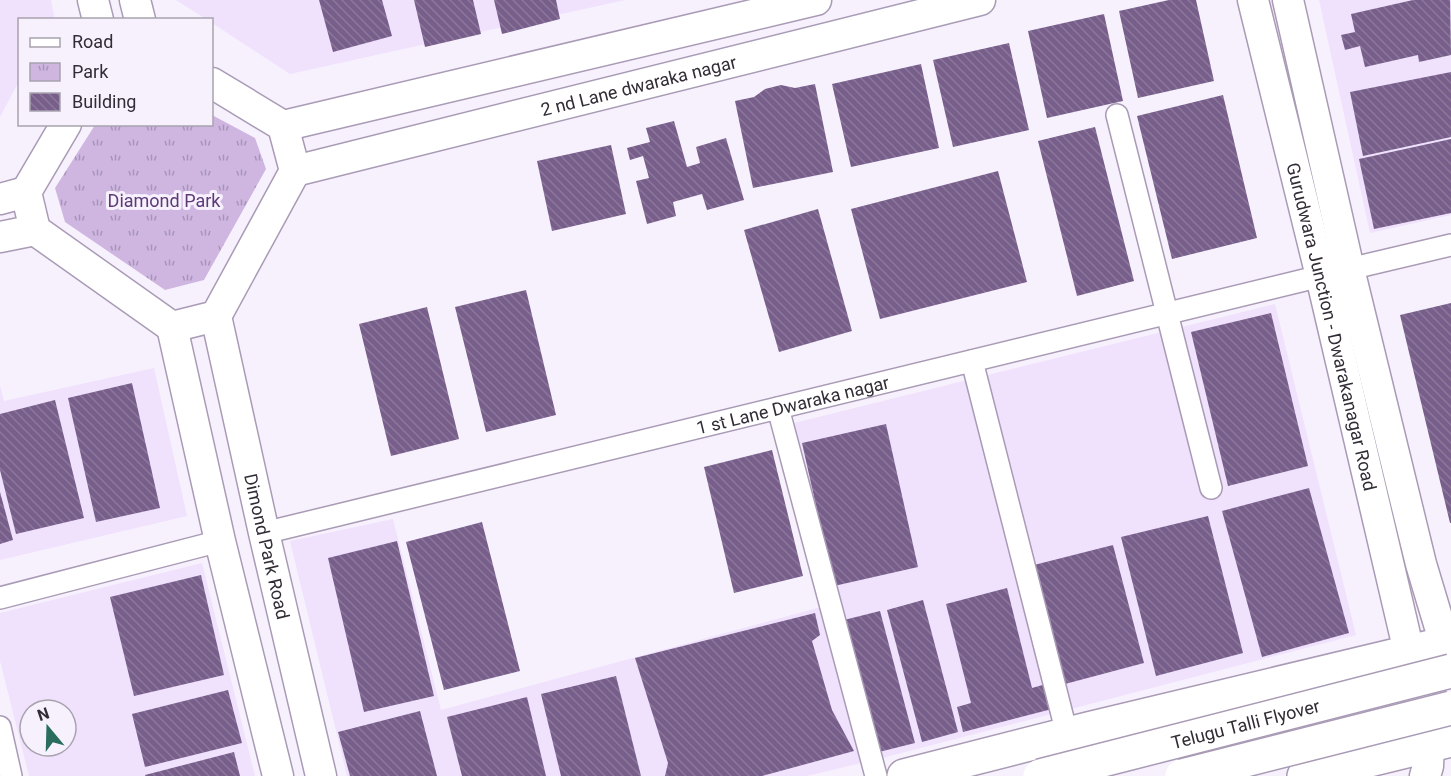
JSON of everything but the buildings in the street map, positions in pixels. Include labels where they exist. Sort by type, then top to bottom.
[{"type":"main road","points":[[93,0],[98,18]]},
{"type":"main road","points":[[135,0],[140,18]]},
{"type":"main road","points":[[283,126],[816,0]]},
{"type":"main road","name":"2 nd Lane dwaraka nagar","points":[[296,171],[980,0]]},
{"type":"main road","name":"Gurudwara Junction - Dwarakanagar Road","points":[[1253,0],[1449,654]]},
{"type":"main road","name":"Gurudwara Junction - Dwarakanagar Road","points":[[1288,0],[1335,272],[1408,653],[1435,754]]},
{"type":"main road","points":[[172,327],[216,316],[296,171],[283,126],[213,84]]},
{"type":"main road","points":[[65,126],[13,196],[35,230],[172,327],[220,541],[278,776]]},
{"type":"main road","points":[[0,237],[35,230]]},
{"type":"main road","name":"Dimond Park Road","points":[[216,316],[321,776]]},
{"type":"main road","points":[[904,776],[1067,734],[1408,653],[1449,654]]},
{"type":"main road","name":"Telugu Talli Flyover","points":[[1040,776],[1449,654]]},
{"type":"main road","name":"Telugu Talli Flyover","points":[[1182,776],[1451,708]]},
{"type":"main road","points":[[1321,774],[1435,754]]},
{"type":"street","points":[[1116,115],[1211,488]]},
{"type":"street","name":"1 st Lane Dwaraka nagar","points":[[264,533],[1451,245]]},
{"type":"street","points":[[972,361],[1067,734]]},
{"type":"street","points":[[777,408],[876,776]]},
{"type":"street","points":[[0,598],[220,541]]},
{"type":"street","points":[[0,727],[11,776]]},
{"type":"shaded area","points":[[0,0],[51,0],[53,18],[18,18],[18,83],[0,117]]},
{"type":"shaded area","points":[[176,0],[625,0],[290,74],[213,24],[213,18],[204,18]]},
{"type":"shaded area","points":[[1319,0],[1451,0],[1451,215],[1370,233]]},
{"type":"shaded area","points":[[1275,304],[1356,635],[878,759],[790,424]]},
{"type":"shaded area","points":[[154,368],[187,516],[0,560],[0,386],[4,401]]},
{"type":"shaded area","points":[[393,519],[441,710],[821,607],[861,763],[807,776],[347,776],[290,541]]},
{"type":"shaded area","points":[[202,563],[255,776],[29,776],[24,758],[78,758],[78,698],[18,698],[18,732],[0,661],[0,613]]},
{"type":"green space","name":"Diamond Park","points":[[213,116],[255,138],[266,169],[204,280],[165,290],[65,222],[55,188],[94,126],[213,126]]}]
